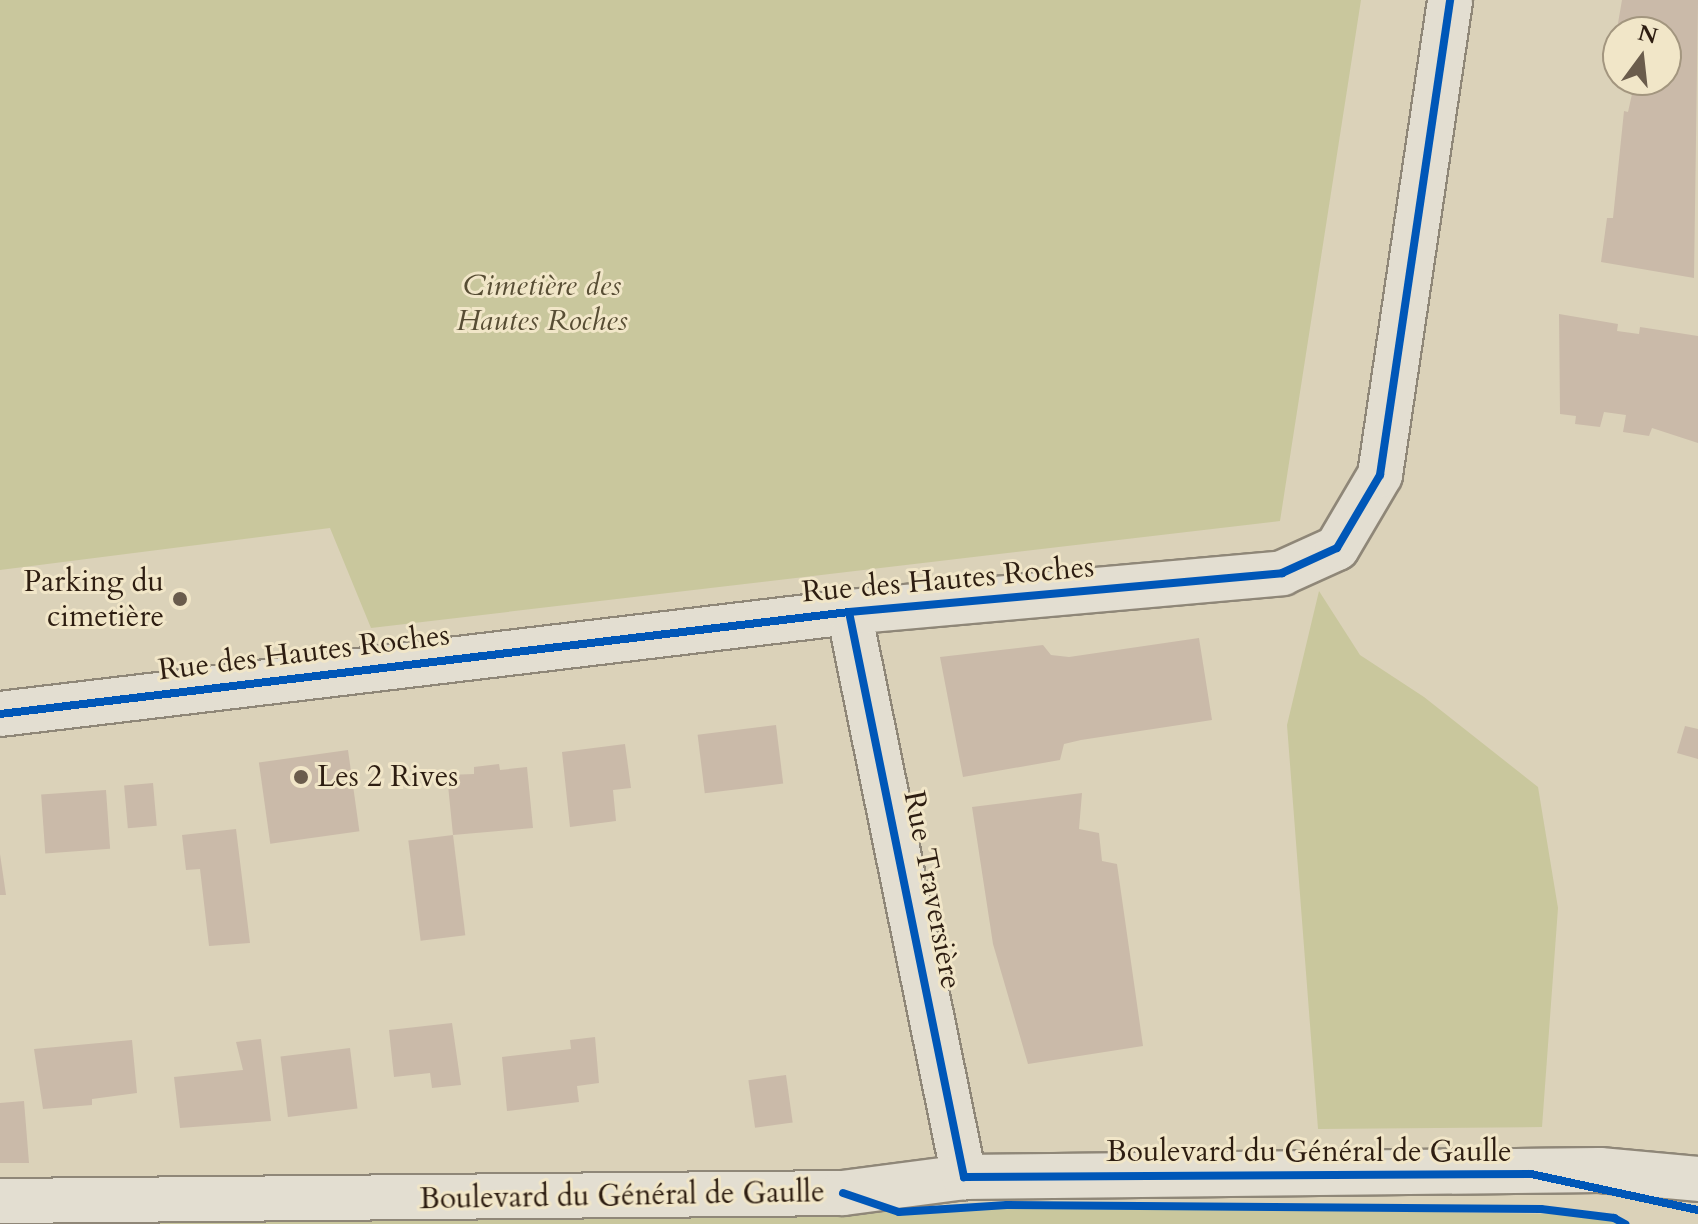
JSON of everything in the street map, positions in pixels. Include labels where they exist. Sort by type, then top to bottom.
[{"type":"street","name":"Rue des Hautes Roches","points":[[0,714],[849,612],[1282,573],[1337,548],[1380,475],[1450,0]]},
{"type":"street","name":"Rue Traversière","points":[[849,612],[964,1177]]},
{"type":"street","name":"Boulevard du Général de Gaulle","points":[[0,1201],[843,1193],[964,1177],[1531,1174],[1600,1170],[1698,1179]]},
{"type":"street","name":"Boulevard du Général de Gaulle","points":[[1531,1174],[1698,1210]]},
{"type":"green space","name":"Cimetière des Hautes Roches","points":[[0,0],[1361,0],[1280,521],[371,628],[330,528],[0,570]]},
{"type":"green space","points":[[1319,591],[1360,655],[1424,697],[1538,787],[1558,908],[1542,1127],[1318,1129],[1287,725]]},
{"type":"green space","points":[[1007,1205],[1616,1215],[1628,1224],[0,1224],[0,1219]]},
{"type":"building","points":[[1622,0],[1698,0],[1694,278],[1601,262],[1607,218],[1613,218],[1624,111],[1628,112],[1632,96],[1682,96],[1682,16],[1619,16]]},
{"type":"building","points":[[1559,314],[1618,324],[1617,331],[1639,334],[1640,327],[1698,336],[1698,443],[1652,428],[1649,436],[1623,432],[1626,415],[1604,412],[1600,427],[1575,424],[1576,416],[1560,414]]},
{"type":"building","points":[[1199,638],[1212,720],[1081,740],[1064,744],[1060,760],[963,777],[940,657],[1043,645],[1051,655],[1069,657]]},
{"type":"building","points":[[776,725],[783,784],[705,793],[698,735]]},
{"type":"building","points":[[1685,726],[1698,729],[1698,759],[1677,753]]},
{"type":"building","points":[[625,744],[631,788],[613,790],[616,821],[570,827],[562,752]]},
{"type":"building","points":[[348,750],[359,831],[270,844],[259,763]]},
{"type":"building","points":[[499,764],[500,770],[527,767],[533,828],[453,835],[447,775],[474,774],[474,767]]},
{"type":"building","points":[[153,783],[157,826],[128,828],[124,786]]},
{"type":"building","points":[[106,790],[110,849],[45,853],[41,795]]},
{"type":"building","points":[[1082,793],[1079,829],[1099,833],[1102,861],[1117,864],[1143,1046],[1028,1064],[993,944],[972,807]]},
{"type":"building","points":[[236,829],[250,943],[209,946],[200,869],[186,870],[182,835]]},
{"type":"building","points":[[453,835],[465,935],[421,941],[408,840]]},
{"type":"building","points":[[0,854],[6,895],[0,895]]},
{"type":"building","points":[[452,1023],[461,1085],[432,1088],[430,1073],[394,1077],[389,1030]]},
{"type":"building","points":[[595,1037],[599,1083],[577,1086],[579,1102],[507,1111],[502,1057],[571,1049],[570,1040]]},
{"type":"building","points":[[261,1039],[271,1121],[180,1128],[174,1077],[243,1070],[236,1042]]},
{"type":"building","points":[[132,1040],[137,1093],[92,1099],[92,1105],[43,1109],[34,1049]]},
{"type":"building","points":[[350,1048],[357,1109],[288,1117],[281,1057]]},
{"type":"building","points":[[786,1075],[793,1123],[755,1128],[748,1080]]},
{"type":"building","points":[[24,1101],[29,1163],[0,1163],[0,1103]]},
{"type":"cycle path","points":[[0,714],[849,612],[1282,573],[1337,548],[1380,475],[1450,0]]},
{"type":"cycle path","points":[[849,612],[964,1177],[1531,1174],[1698,1210]]},
{"type":"cycle path","points":[[843,1193],[899,1212],[1007,1205],[1541,1209],[1614,1218],[1625,1224]]},
{"type":"place","name":"Parking du cimetière","points":[[180,599]]},
{"type":"place","name":"Les 2 Rives","points":[[301,777]]}]
